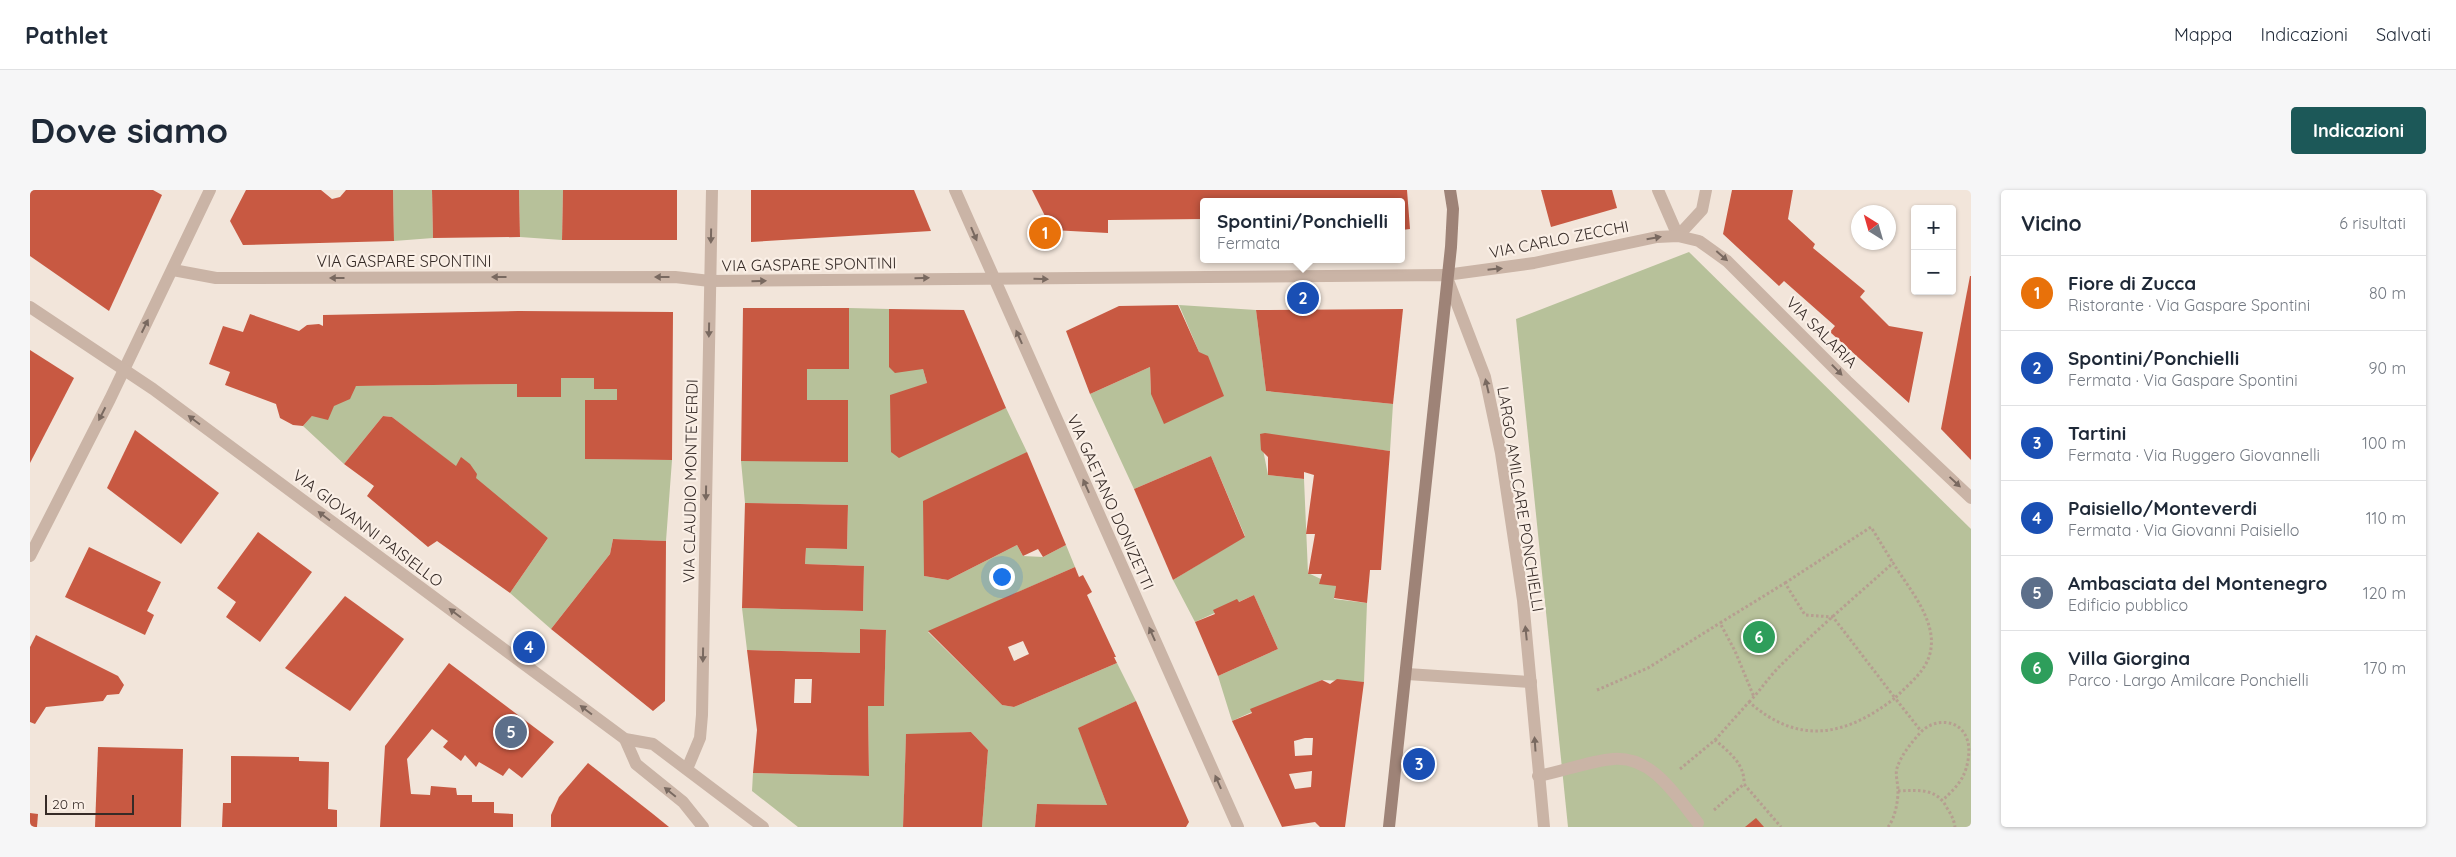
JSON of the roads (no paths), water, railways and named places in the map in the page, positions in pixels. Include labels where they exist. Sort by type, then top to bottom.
[{"type":"main road","points":[[1389,827],[1452,228],[1450,190]]},
{"type":"street","points":[[30,556],[124,370],[210,190]]},
{"type":"street","name":"VIA CLAUDIO MONTEVERDI","points":[[687,769],[700,738],[702,726],[712,190]]},
{"type":"street","name":"VIA GAETANO DONIZETTI","points":[[955,190],[1238,827]]},
{"type":"street","points":[[1658,190],[1678,236],[1702,210],[1706,190]]},
{"type":"street","name":"VIA CARLO ZECCHI","points":[[1446,274],[1534,263],[1657,237],[1678,236]]},
{"type":"street","name":"VIA SALARIA","points":[[1678,236],[1699,241],[1718,252],[1847,380],[1971,498]]},
{"type":"street","name":"VIA GASPARE SPONTINI","points":[[173,270],[216,278],[675,277],[710,281],[993,277],[1062,280],[1446,274]]},
{"type":"street","name":"LARGO AMILCARE PONCHIELLI","points":[[1446,274],[1478,355],[1491,405],[1523,600],[1544,827]]},
{"type":"street","name":"VIA GIOVANNI PAISIELLO","points":[[30,307],[124,370],[625,739],[653,744],[763,827]]},
{"type":"street","points":[[1406,674],[1531,682]]},
{"type":"street","points":[[625,739],[636,764],[683,802],[703,827]]},
{"type":"street","points":[[1538,776],[1612,759],[1628,760],[1643,765],[1664,782],[1698,823]]},
{"type":"place","name":"Fiore di Zucca","points":[[1045,233]]},
{"type":"place","name":"Spontini/Ponchielli","points":[[1303,298]]},
{"type":"place","name":"Villa Giorgina","points":[[1759,637]]},
{"type":"place","name":"Paisiello/Monteverdi","points":[[529,647]]},
{"type":"place","name":"Ambasciata del Montenegro","points":[[511,732]]},
{"type":"place","name":"Tartini","points":[[1419,764]]}]
